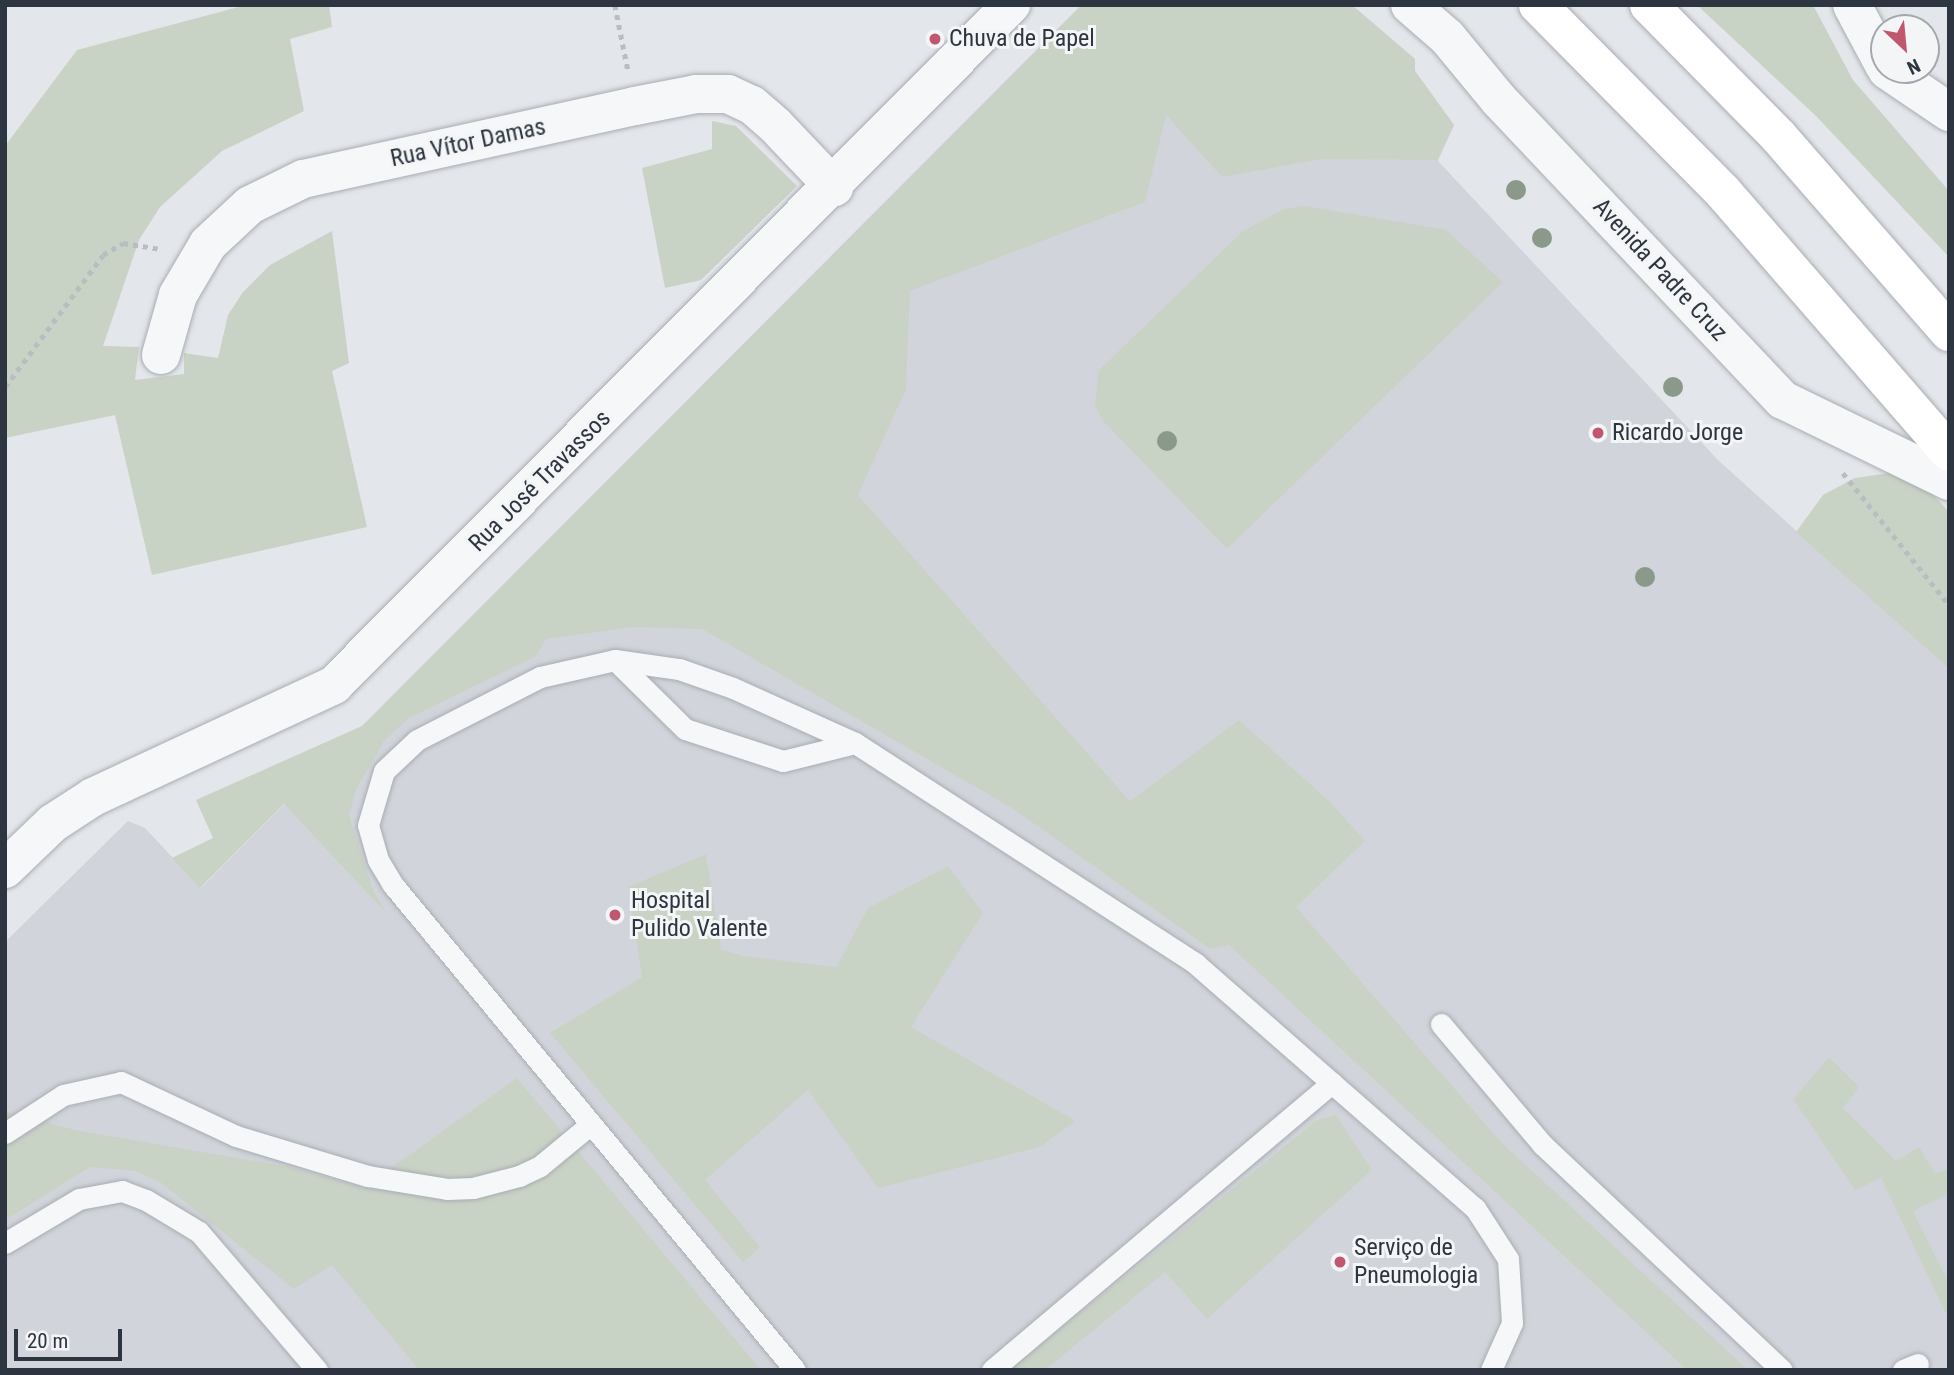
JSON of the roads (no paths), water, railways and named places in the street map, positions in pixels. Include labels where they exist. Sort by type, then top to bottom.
[{"type":"highway","points":[[1538,5],[1723,192],[1949,452]]},
{"type":"highway","points":[[1649,5],[1780,137],[1949,332]]},
{"type":"street","name":"Rua José Travassos","points":[[5,869],[53,823],[93,797],[334,685],[834,187],[1010,5]]},
{"type":"street","name":"Avenida Padre Cruz","points":[[1410,5],[1447,37],[1508,109],[1783,400],[1949,481]]},
{"type":"street","points":[[1852,5],[1870,39]]},
{"type":"street","points":[[1908,84],[1949,112]]},
{"type":"street","name":"Rua Vítor Damas","points":[[161,355],[178,295],[201,255],[250,205],[303,179],[635,106],[696,94],[728,94],[752,105],[775,125],[834,187]]},
{"type":"lane","points":[[614,660],[685,729],[783,761],[855,743]]},
{"type":"lane","points":[[795,1370],[393,885],[378,860],[368,825],[384,771],[416,740],[540,677],[614,660],[679,668],[855,743],[1196,964],[1475,1208],[1508,1259],[1512,1324],[1491,1370]]},
{"type":"lane","points":[[1441,1024],[1543,1145],[1782,1370]]},
{"type":"lane","points":[[5,1133],[63,1095],[121,1082],[236,1136],[368,1176],[447,1189],[473,1188],[519,1176],[540,1166],[591,1124]]},
{"type":"lane","points":[[992,1370],[1332,1083]]},
{"type":"lane","points":[[5,1244],[79,1199],[122,1191],[146,1199],[199,1232],[317,1370]]},
{"type":"place","name":"Chuva de Papel","points":[[935,39]]},
{"type":"place","name":"Ricardo Jorge","points":[[1598,433]]},
{"type":"place","name":"Hospital Pulido Valente","points":[[615,915]]},
{"type":"place","name":"Serviço de Pneumologia","points":[[1340,1262]]}]
